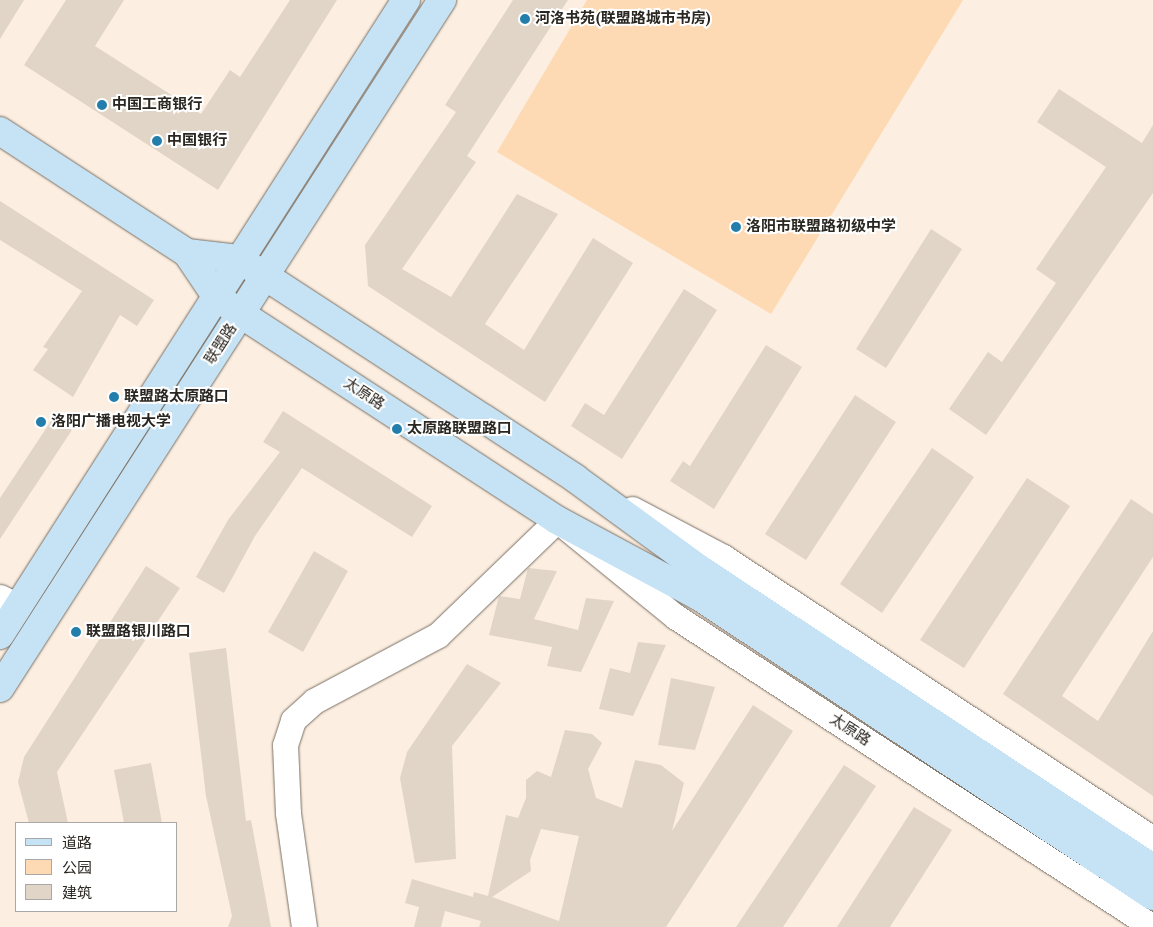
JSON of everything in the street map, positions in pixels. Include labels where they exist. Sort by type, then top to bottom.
[{"type":"main road","name":"联盟路","points":[[0,635],[9,602],[216,296],[406,0]]},
{"type":"main road","name":"联盟路","points":[[0,688],[442,0]]},
{"type":"main road","name":"太原路","points":[[0,131],[187,253],[216,296],[241,314],[556,520],[700,597],[1153,896]]},
{"type":"main road","name":"太原路","points":[[187,253],[240,259],[576,479],[701,570],[1153,868]]},
{"type":"street","name":"太原路","points":[[576,479],[723,557],[1153,839]]},
{"type":"street","name":"太原路","points":[[556,520],[676,617],[1153,927]]},
{"type":"street","points":[[304,927],[288,813],[285,745],[294,720],[314,701],[438,635],[556,520]]},
{"type":"green space","name":"洛阳市联盟路初级中学","points":[[587,0],[963,0],[771,314],[497,152]]},
{"type":"building","points":[[0,0],[24,0],[0,39]]},
{"type":"building","points":[[66,0],[124,0],[95,46],[201,114],[230,70],[240,77],[290,0],[337,0],[218,190],[24,65]]},
{"type":"building","points":[[513,0],[568,0],[467,156],[476,162],[402,269],[451,297],[517,194],[558,214],[485,324],[524,350],[593,238],[633,263],[545,402],[368,286],[365,245],[456,112],[445,105]]},
{"type":"building","points":[[1059,89],[1142,143],[1153,125],[1153,193],[986,435],[949,409],[988,352],[1002,362],[1056,283],[1036,269],[1106,167],[1037,122]]},
{"type":"building","points":[[0,201],[154,300],[137,326],[120,315],[73,397],[33,370],[48,349],[43,347],[82,291],[0,240]]},
{"type":"building","points":[[931,229],[962,249],[886,368],[856,349]]},
{"type":"building","points":[[684,289],[717,310],[622,459],[571,426],[585,403],[604,415]]},
{"type":"building","points":[[766,345],[802,367],[714,509],[670,481],[683,461],[690,466]]},
{"type":"building","points":[[855,395],[896,422],[806,560],[765,534]]},
{"type":"building","points":[[283,411],[432,506],[412,537],[302,468],[255,536],[224,593],[196,577],[228,520],[280,452],[263,442]]},
{"type":"building","points":[[53,418],[72,430],[0,539],[0,498]]},
{"type":"building","points":[[932,448],[974,477],[882,613],[840,584]]},
{"type":"building","points":[[1027,478],[1070,506],[964,668],[920,640]]},
{"type":"building","points":[[1131,499],[1153,514],[1153,557],[1062,696],[1098,721],[1153,631],[1153,796],[1003,694]]},
{"type":"building","points":[[314,551],[348,571],[303,652],[268,632]]},
{"type":"building","points":[[146,566],[180,588],[57,772],[68,822],[29,822],[18,782],[24,757]]},
{"type":"building","points":[[528,568],[557,571],[534,619],[578,630],[586,598],[614,601],[581,672],[547,666],[552,647],[489,635],[499,596],[520,599]]},
{"type":"building","points":[[638,642],[666,645],[633,716],[599,709],[610,668],[630,673]]},
{"type":"building","points":[[226,648],[246,821],[251,820],[271,927],[228,927],[232,916],[206,796],[189,653]]},
{"type":"building","points":[[467,664],[501,683],[452,746],[456,859],[415,863],[400,778],[407,752]]},
{"type":"building","points":[[671,678],[715,687],[695,750],[658,745]]},
{"type":"building","points":[[753,705],[793,731],[666,927],[479,927],[481,921],[445,911],[441,927],[414,927],[419,907],[405,903],[412,879],[473,897],[474,892],[488,896],[506,815],[518,818],[526,798],[526,780],[537,771],[551,777],[565,730],[592,734],[602,743],[588,769],[596,798],[622,808],[635,760],[661,765],[684,783],[672,831]],"holes":[[[541,829],[579,836],[559,921],[492,897],[531,871],[530,860]]]},
{"type":"building","points":[[151,763],[162,822],[124,822],[114,770]]},
{"type":"building","points":[[844,765],[876,786],[783,927],[736,927]]},
{"type":"building","points":[[914,807],[952,830],[890,927],[837,927]]},
{"type":"place","name":"河洛书苑(联盟路城市书房)","points":[[525,19]]},
{"type":"place","name":"中国工商银行","points":[[102,105]]},
{"type":"place","name":"中国银行","points":[[157,141]]},
{"type":"place","name":"洛阳市联盟路初级中学","points":[[736,227]]},
{"type":"place","name":"联盟路太原路口","points":[[114,397]]},
{"type":"place","name":"洛阳广播电视大学","points":[[41,422]]},
{"type":"place","name":"太原路联盟路口","points":[[397,429]]},
{"type":"place","name":"联盟路银川路口","points":[[76,632]]}]
